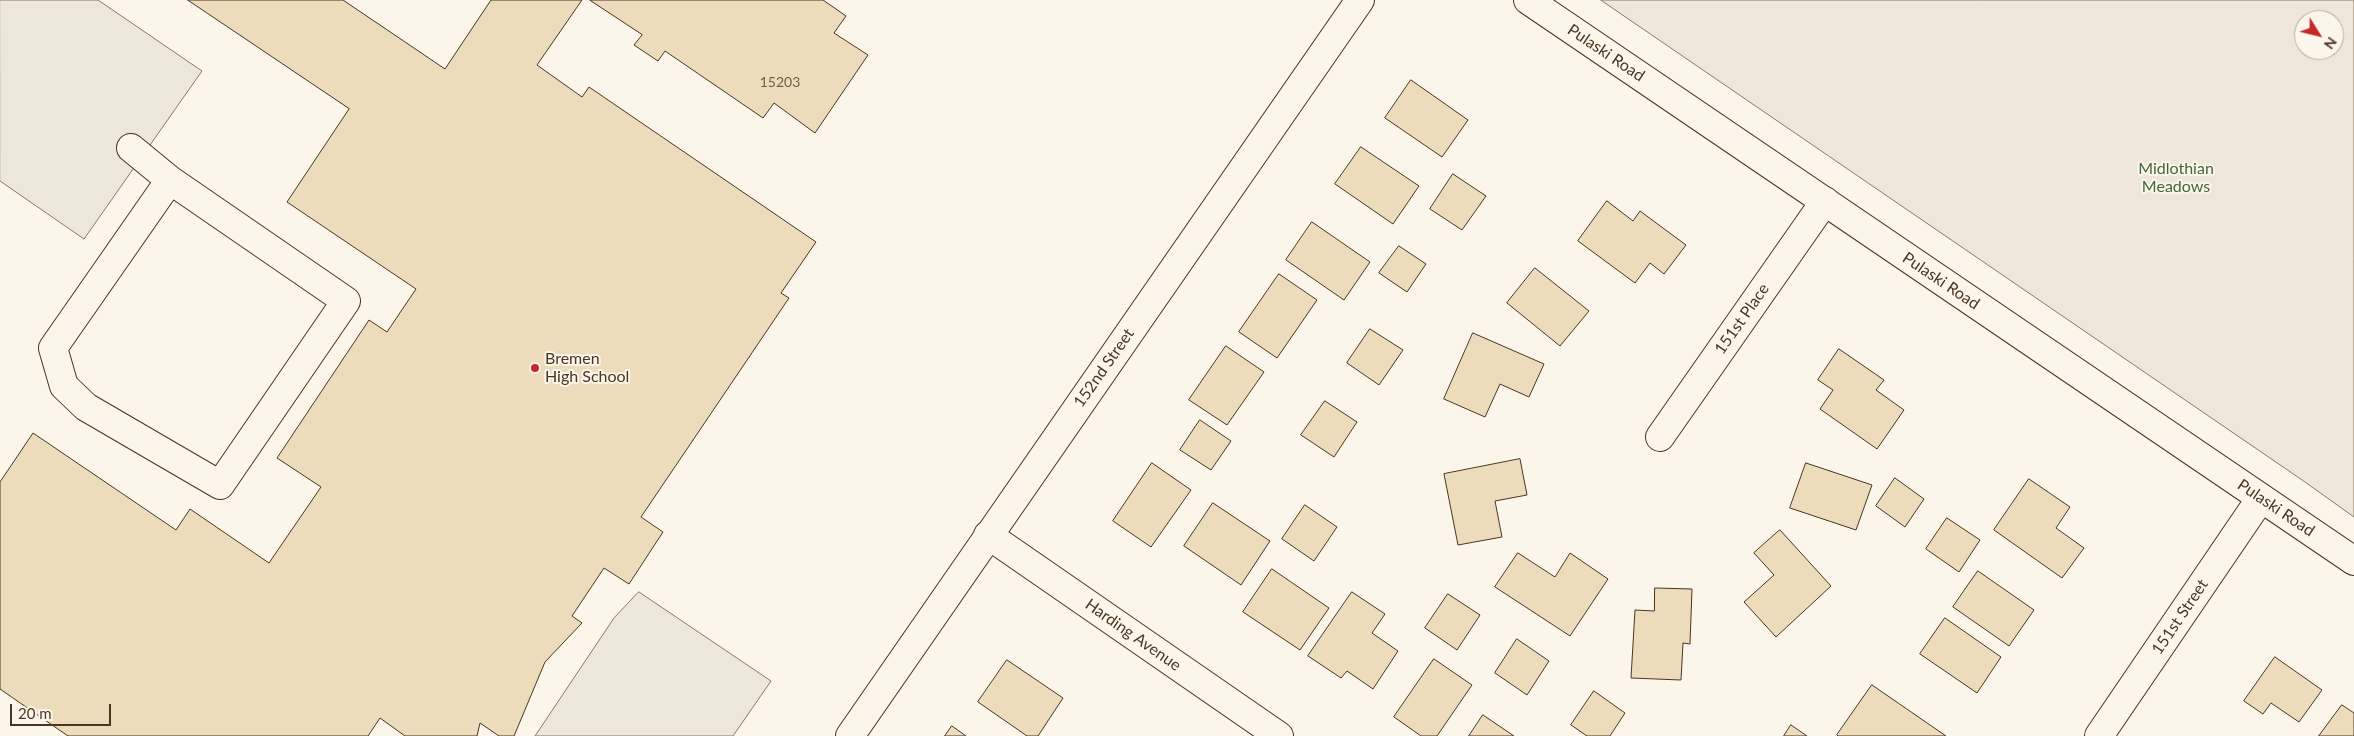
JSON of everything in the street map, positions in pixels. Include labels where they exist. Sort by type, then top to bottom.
[{"type":"street","name":"152nd Street","points":[[850,736],[1360,0]]},
{"type":"street","name":"Pulaski Road","points":[[1528,0],[2354,561]]},
{"type":"street","points":[[131,148],[170,180],[346,301],[220,485],[86,406],[64,386],[53,348],[170,180]]},
{"type":"street","name":"151st Place","points":[[1660,437],[1825,201]]},
{"type":"street","name":"151st Street","points":[[2099,736],[2261,498]]},
{"type":"street","name":"Harding Avenue","points":[[988,535],[1279,736]]},
{"type":"green space","name":"Midlothian Meadows","points":[[1601,0],[2354,0],[2354,517],[2305,482]]},
{"type":"shaded area","points":[[0,0],[98,0],[202,71],[84,239],[0,181]]},
{"type":"shaded area","points":[[639,592],[771,681],[733,736],[535,736],[614,618]]},
{"type":"building","points":[[188,0],[343,0],[445,69],[491,0],[582,0],[537,65],[582,97],[589,87],[816,242],[781,293],[789,298],[641,517],[663,532],[629,584],[604,568],[572,616],[582,623],[545,662],[514,736],[499,736],[480,723],[477,736],[405,736],[380,718],[368,736],[68,736],[0,689],[0,482],[33,433],[176,530],[190,509],[269,563],[321,487],[277,458],[369,320],[387,332],[416,289],[287,202],[349,109]]},
{"type":"building","points":[[590,0],[823,0],[846,16],[834,33],[868,55],[815,133],[774,103],[763,118],[665,51],[658,61],[634,45],[642,35]]},
{"type":"building","points":[[1411,80],[1468,120],[1442,157],[1385,118]]},
{"type":"building","points":[[1361,147],[1419,186],[1393,224],[1335,184]]},
{"type":"building","points":[[1453,174],[1486,196],[1462,230],[1430,209]]},
{"type":"building","points":[[1607,201],[1633,221],[1640,211],[1686,245],[1664,274],[1650,263],[1635,283],[1578,241]]},
{"type":"building","points":[[1312,222],[1370,262],[1344,300],[1286,260]]},
{"type":"building","points":[[1399,246],[1426,264],[1407,292],[1379,273]]},
{"type":"building","points":[[1535,268],[1589,311],[1560,346],[1507,303]]},
{"type":"building","points":[[1279,274],[1317,300],[1277,358],[1239,332]]},
{"type":"building","points":[[1370,329],[1403,350],[1379,385],[1347,363]]},
{"type":"building","points":[[1473,333],[1544,364],[1529,397],[1500,384],[1485,417],[1444,399]]},
{"type":"building","points":[[1226,346],[1264,372],[1227,425],[1189,400]]},
{"type":"building","points":[[1839,349],[1884,380],[1876,390],[1904,410],[1877,449],[1820,409],[1833,390],[1818,380]]},
{"type":"building","points":[[1325,401],[1357,422],[1334,457],[1301,435]]},
{"type":"building","points":[[1200,420],[1231,441],[1211,470],[1180,450]]},
{"type":"building","points":[[1520,459],[1527,495],[1495,501],[1502,537],[1458,545],[1444,474]]},
{"type":"building","points":[[1152,463],[1191,490],[1151,547],[1113,521]]},
{"type":"building","points":[[1806,463],[1872,485],[1856,530],[1790,508]]},
{"type":"building","points":[[1895,478],[1924,499],[1905,527],[1876,506]]},
{"type":"building","points":[[2029,479],[2070,507],[2056,528],[2084,548],[2062,578],[1994,530]]},
{"type":"building","points":[[1213,503],[1270,541],[1241,585],[1184,546]]},
{"type":"building","points":[[1305,505],[1337,527],[1314,561],[1282,539]]},
{"type":"building","points":[[1947,518],[1980,540],[1959,572],[1926,549]]},
{"type":"building","points":[[1780,530],[1831,586],[1776,637],[1744,602],[1774,575],[1754,553]]},
{"type":"building","points":[[1518,553],[1555,577],[1570,553],[1608,579],[1570,636],[1495,587]]},
{"type":"building","points":[[1272,569],[1329,608],[1300,650],[1243,612]]},
{"type":"building","points":[[1978,571],[2034,610],[2009,646],[1953,607]]},
{"type":"building","points":[[1655,588],[1692,589],[1690,644],[1683,643],[1681,680],[1631,678],[1635,610],[1654,611]]},
{"type":"building","points":[[1352,592],[1385,614],[1372,633],[1398,651],[1373,689],[1347,671],[1341,678],[1308,656]]},
{"type":"building","points":[[1448,594],[1480,615],[1457,650],[1425,628]]},
{"type":"building","points":[[1945,618],[2001,657],[1977,693],[1920,654]]},
{"type":"building","points":[[1517,639],[1549,661],[1527,695],[1495,673]]},
{"type":"building","points":[[2275,657],[2322,690],[2299,722],[2271,703],[2263,714],[2244,701]]},
{"type":"building","points":[[1434,659],[1472,685],[1437,736],[1421,736],[1394,717]]},
{"type":"building","points":[[1007,660],[1063,698],[1038,736],[1027,736],[978,702]]},
{"type":"building","points":[[1872,685],[1946,736],[1838,736]]},
{"type":"building","points":[[1594,691],[1625,713],[1610,736],[1587,736],[1571,725]]},
{"type":"building","points":[[2342,705],[2354,713],[2354,736],[2319,736]]},
{"type":"building","points":[[1483,715],[1514,736],[1469,736]]},
{"type":"building","points":[[1791,725],[1807,736],[1784,736]]},
{"type":"building","points":[[952,726],[966,736],[945,736]]},
{"type":"place","name":"Bremen High School","points":[[535,368]]}]
